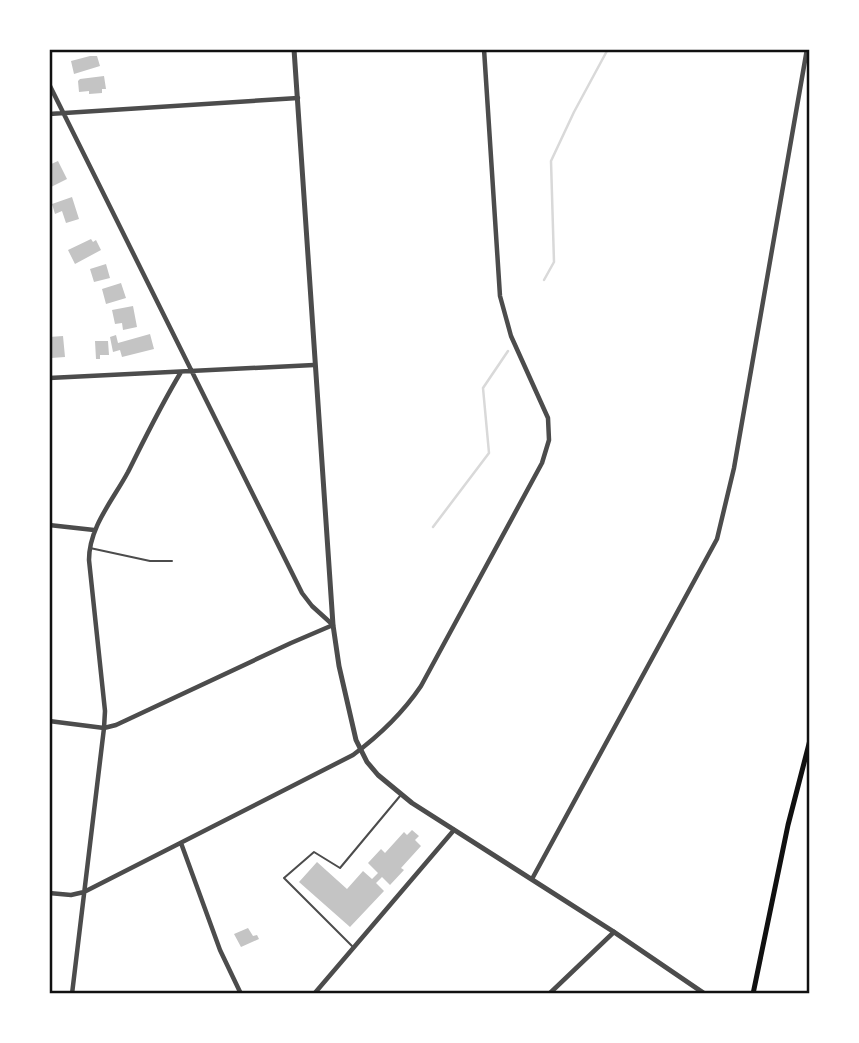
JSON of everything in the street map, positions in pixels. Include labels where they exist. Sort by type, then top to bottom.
[{"type":"main road","points":[[754,994],[788,825],[810,740]]},
{"type":"street","points":[[295,49],[333,625],[351,722],[361,749],[378,775],[401,795],[705,994]]},
{"type":"street","points":[[49,893],[71,895],[84,892],[353,755],[391,724],[421,686],[542,463],[549,440],[548,418],[511,336],[500,296],[484,49]]},
{"type":"street","points":[[532,879],[717,539],[734,468],[807,49]]},
{"type":"street","points":[[49,84],[302,593],[333,625]]},
{"type":"street","points":[[49,114],[298,98]]},
{"type":"street","points":[[49,378],[314,365]]},
{"type":"street","points":[[72,994],[105,711],[89,548],[94,530],[128,473],[156,413],[181,372]]},
{"type":"street","points":[[49,525],[94,530]]},
{"type":"street","points":[[49,722],[104,728],[333,625]]},
{"type":"street","points":[[314,994],[454,830]]},
{"type":"street","points":[[181,843],[220,950],[241,994]]},
{"type":"street","points":[[549,994],[614,932]]},
{"type":"lane","points":[[89,548],[143,560],[172,561]]},
{"type":"lane","points":[[354,948],[284,878],[314,852],[340,868],[401,795]]},
{"type":"building","points":[[97,56],[100,66],[74,74],[71,61]]},
{"type":"building","points":[[104,76],[106,89],[102,89],[102,93],[79,92],[80,79]]},
{"type":"building","points":[[58,161],[67,179],[51,187],[49,165]]},
{"type":"building","points":[[72,197],[79,219],[66,223],[62,211],[55,214],[52,204]]},
{"type":"building","points":[[91,239],[93,242],[96,240],[101,250],[75,264],[68,250]]},
{"type":"building","points":[[106,264],[110,278],[94,282],[90,269]]},
{"type":"building","points":[[121,283],[126,298],[106,304],[102,289]]},
{"type":"building","points":[[133,306],[137,327],[123,330],[122,323],[115,324],[112,310]]},
{"type":"building","points":[[150,334],[154,349],[122,357],[120,350],[113,352],[110,337],[116,335],[118,343]]},
{"type":"building","points":[[63,336],[65,357],[51,358],[49,337]]},
{"type":"building","points":[[95,341],[108,341],[109,355],[100,355],[100,359],[96,359]]},
{"type":"building","points":[[412,830],[419,836],[415,840],[421,846],[390,885],[382,877],[376,883],[384,891],[350,927],[299,882],[317,862],[347,889],[363,871],[372,879],[378,873],[368,863],[381,849],[385,853],[404,832],[407,835]]},
{"type":"building","points":[[248,928],[253,936],[257,935],[259,939],[241,947],[234,934]]},
{"type":"waterway","points":[[544,280],[554,262],[551,161],[608,49]]},
{"type":"waterway","points":[[433,527],[489,453],[483,388],[508,351]]}]
